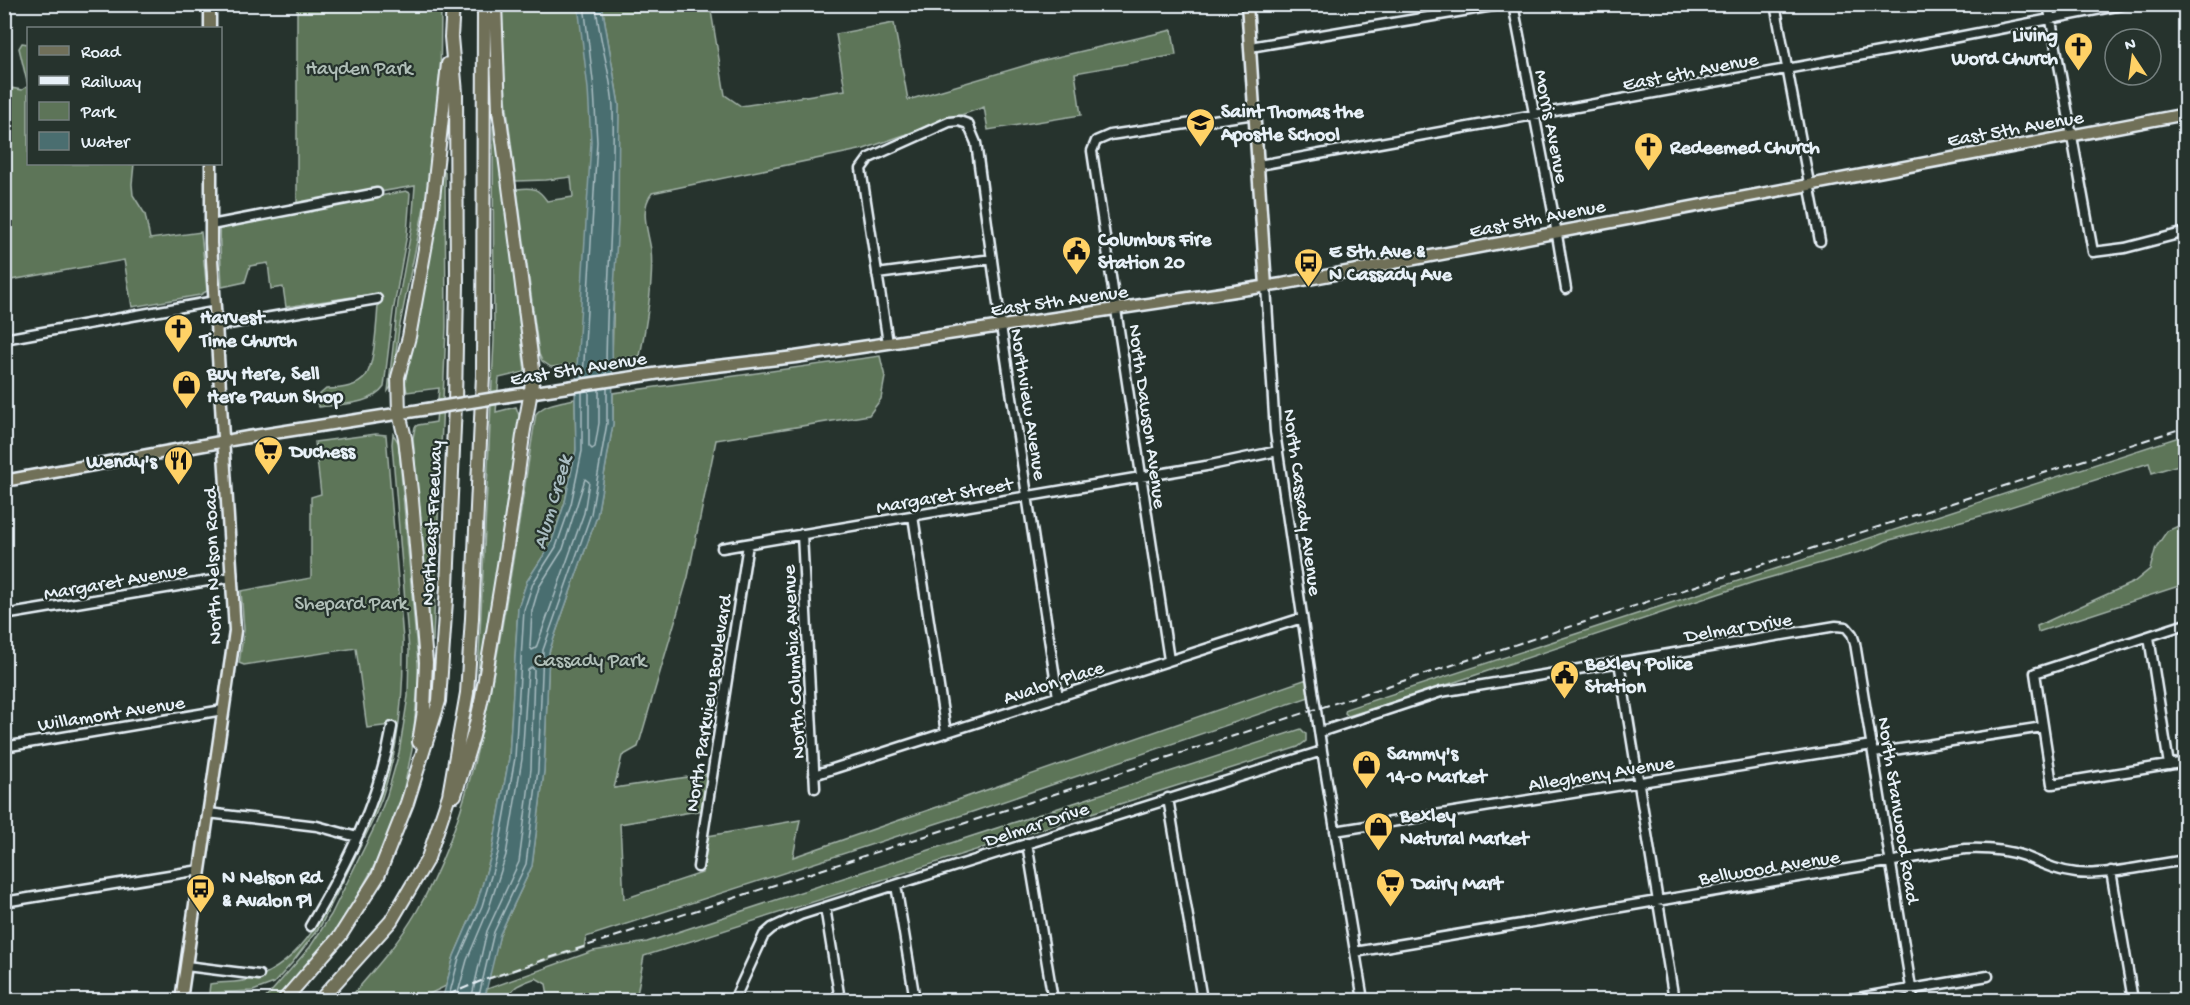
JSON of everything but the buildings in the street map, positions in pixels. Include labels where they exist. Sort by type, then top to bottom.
[{"type":"highway","name":"Northeast Freeway","points":[[284,1000],[340,936],[378,876],[407,803],[439,701],[454,444],[457,284],[456,93],[451,37],[453,4]]},
{"type":"highway","points":[[320,1000],[391,921],[428,858],[449,795],[467,693],[483,375],[484,4]]},
{"type":"highway","points":[[432,845],[456,793],[474,736],[502,576],[525,419],[532,392],[533,370],[499,110],[495,4]]},
{"type":"highway","points":[[412,782],[424,711],[426,662],[412,501],[405,438],[399,413],[398,377],[409,337],[431,216],[451,37]]},
{"type":"main road","points":[[210,4],[210,27]]},
{"type":"main road","name":"North Cassady Avenue","points":[[1247,4],[1266,286]]},
{"type":"main road","name":"East 5th Avenue","points":[[4,481],[224,441],[554,388],[795,357],[1266,286],[2186,114]]},
{"type":"main road","name":"North Nelson Road","points":[[181,1000],[235,631],[211,225],[211,165]]},
{"type":"street","points":[[1250,47],[1506,4]]},
{"type":"street","name":"Morris Avenue","points":[[1513,4],[1566,289]]},
{"type":"street","points":[[1775,4],[1820,241]]},
{"type":"street","points":[[2048,4],[2093,252],[2125,248],[2186,232]]},
{"type":"street","name":"East 6th Avenue","points":[[1259,165],[1534,116],[2127,4]]},
{"type":"street","name":"North Dawson Avenue","points":[[1169,660],[1092,151],[1096,141],[1110,135],[1255,114]]},
{"type":"street","name":"Northview Avenue","points":[[877,274],[862,174],[863,163],[876,154],[949,122],[959,121],[968,124],[976,142],[1001,326],[1058,697]]},
{"type":"street","points":[[211,225],[377,193]]},
{"type":"street","points":[[888,343],[877,274],[992,259]]},
{"type":"street","name":"North Cassady Avenue","points":[[1266,286],[1271,387],[1278,451],[1322,751],[1363,1000]]},
{"type":"street","points":[[217,326],[377,299]]},
{"type":"street","points":[[4,339],[215,301]]},
{"type":"street","name":"Margaret Street","points":[[722,548],[1206,466],[1278,451]]},
{"type":"street","points":[[913,516],[946,733]]},
{"type":"street","name":"North Columbia Avenue","points":[[802,534],[815,788]]},
{"type":"street","name":"North Parkview Boulevard","points":[[698,867],[748,543]]},
{"type":"street","name":"Margaret Avenue","points":[[4,615],[232,577]]},
{"type":"street","name":"Avalon Place","points":[[814,775],[1302,618]]},
{"type":"street","points":[[2186,624],[2035,673],[2052,784],[2186,762]]},
{"type":"street","name":"Delmar Drive","points":[[1320,732],[1441,692],[1836,626],[1846,627]]},
{"type":"street","name":"North Stanwood Road","points":[[1846,627],[1855,643],[1913,1000]]},
{"type":"street","points":[[2149,637],[2169,765]]},
{"type":"street","points":[[1619,662],[1674,1000]]},
{"type":"street","name":"Willamont Avenue","points":[[5,747],[223,710]]},
{"type":"street","points":[[310,926],[350,855],[379,779],[392,727]]},
{"type":"street","name":"Allegheny Avenue","points":[[1335,831],[1638,782],[2043,727]]},
{"type":"street","points":[[4,735],[5,747]]},
{"type":"street","name":"Delmar Drive","points":[[734,1000],[764,935],[781,923],[1168,798],[1322,751]]},
{"type":"street","points":[[1168,798],[1202,1000]]},
{"type":"street","points":[[208,813],[317,826],[357,837]]},
{"type":"street","points":[[1027,843],[1053,1000]]},
{"type":"street","name":"Bellwood Avenue","points":[[1355,952],[1965,849],[1988,848],[2022,856],[2058,870],[2077,873],[2111,871],[2186,860]]},
{"type":"street","points":[[4,902],[200,870]]},
{"type":"street","points":[[2111,871],[2133,1000]]},
{"type":"street","points":[[896,885],[915,1000]]},
{"type":"street","points":[[825,908],[840,1000]]},
{"type":"street","points":[[186,966],[259,975]]},
{"type":"street","points":[[1846,1000],[1988,976]]},
{"type":"green space","name":"Hayden Park","points":[[297,5],[441,5],[440,94],[429,183],[399,329],[393,384],[388,391],[398,303],[412,226],[415,186],[297,206]]},
{"type":"green space","points":[[502,5],[584,5],[600,111],[591,363],[551,367],[542,361],[539,354],[517,189],[535,189],[547,201],[573,197],[571,177],[516,181],[506,93]]},
{"type":"green space","points":[[602,5],[710,5],[725,95],[741,106],[845,90],[836,34],[894,23],[908,100],[1040,61],[1172,30],[1176,55],[1075,73],[1081,115],[988,130],[984,107],[864,149],[652,193],[645,213],[652,262],[647,317],[640,356],[612,360],[619,105]]},
{"type":"green space","points":[[22,43],[27,44],[27,82],[19,48]]},
{"type":"green space","points":[[5,87],[22,90],[27,87],[27,165],[134,165],[133,195],[145,214],[150,239],[201,232],[207,291],[200,295],[132,307],[124,260],[5,281]]},
{"type":"green space","points":[[493,126],[497,126],[525,372],[499,378],[496,412],[516,407],[520,418],[482,675],[478,675],[494,341]]},
{"type":"green space","points":[[441,171],[445,172],[446,327],[433,641],[429,641],[413,438],[415,427],[436,422],[439,388],[407,392],[405,383]]},
{"type":"green space","points":[[406,191],[410,193],[407,234],[393,312],[384,387],[379,393],[363,400],[319,407],[316,402],[318,396],[326,389],[342,388],[357,383],[365,377],[369,370],[374,349],[379,293],[286,307],[283,287],[271,289],[268,263],[250,266],[245,282],[222,287],[219,226]]},
{"type":"green space","name":"Cassady Park","points":[[880,356],[885,377],[881,399],[869,415],[716,440],[688,577],[638,747],[622,756],[614,788],[708,774],[703,810],[620,824],[624,899],[702,873],[708,836],[800,820],[793,857],[1307,679],[1309,697],[975,811],[586,937],[584,948],[488,979],[500,934],[532,866],[544,771],[549,652],[597,516],[613,424],[613,393]]},
{"type":"green space","points":[[575,399],[576,450],[565,502],[551,544],[527,581],[518,608],[509,758],[492,852],[477,903],[454,956],[446,986],[417,1000],[348,1000],[410,923],[434,878],[449,843],[462,807],[490,694],[536,414],[549,405]]},
{"type":"green space","name":"Shepard Park","points":[[376,434],[386,435],[403,639],[403,664],[400,715],[391,765],[385,790],[365,837],[361,835],[392,725],[367,728],[356,648],[244,665],[239,663],[244,630],[241,591],[311,578],[311,497],[321,494],[315,442]]},
{"type":"green space","points":[[393,434],[402,448],[399,449],[419,674],[412,750],[402,797],[381,853],[334,935],[293,985],[277,1000],[264,1000],[310,947],[331,915],[375,826],[399,753],[408,696],[409,650]]},
{"type":"green space","points":[[2185,435],[2185,463],[2152,473],[2149,463],[1988,514],[1886,541],[1870,549],[1754,582],[1428,691],[1348,716],[1345,713],[1346,709]]},
{"type":"green space","points":[[2185,523],[2185,584],[2038,632],[2037,626],[2134,582],[2150,569],[2156,547],[2167,531]]},
{"type":"green space","points":[[1301,729],[1306,734],[1306,741],[1298,747],[644,956],[636,1000],[546,1000],[548,995],[546,984],[536,978],[514,988],[508,1000],[484,1000],[487,989],[593,951],[647,942]]},
{"type":"green space","points":[[357,843],[361,845],[321,925],[274,983],[253,991],[209,993],[210,984],[252,979],[272,970],[305,942],[329,904]]},
{"type":"water","points":[[578,5],[602,5],[619,105],[618,221],[612,323],[613,424],[597,516],[549,652],[544,771],[532,866],[500,934],[484,1000],[442,1000],[454,956],[477,903],[492,852],[509,758],[518,608],[527,581],[551,544],[565,502],[576,450],[575,399],[591,142],[588,89]]},
{"type":"railway","points":[[436,1000],[481,981],[543,960],[2186,427]]},
{"type":"place","name":"Living Word Church","points":[[2079,72]]},
{"type":"place","name":"Saint Thomas the Apostle School","points":[[1200,148]]},
{"type":"place","name":"Redeemed Church","points":[[1649,172]]},
{"type":"place","name":"Columbus Fire Station 20","points":[[1077,276]]},
{"type":"place","name":"E 5th Ave & N Cassady Ave","points":[[1308,288]]},
{"type":"place","name":"Harvest Time Church","points":[[179,354]]},
{"type":"place","name":"Buy Here, Sell Here Pawn Shop","points":[[186,410]]},
{"type":"place","name":"Duchess","points":[[269,476]]},
{"type":"place","name":"Wendy's","points":[[178,486]]},
{"type":"place","name":"Bexley Police Station","points":[[1564,700]]},
{"type":"place","name":"Sammy's 14-0 Market","points":[[1366,790]]},
{"type":"place","name":"Bexley Natural Market","points":[[1379,852]]},
{"type":"place","name":"Dairy Mart","points":[[1391,908]]},
{"type":"place","name":"N Nelson Rd & Avalon Pl","points":[[201,914]]},
{"type":"water label","name":"Alum Creek","points":[[551,502]]}]
